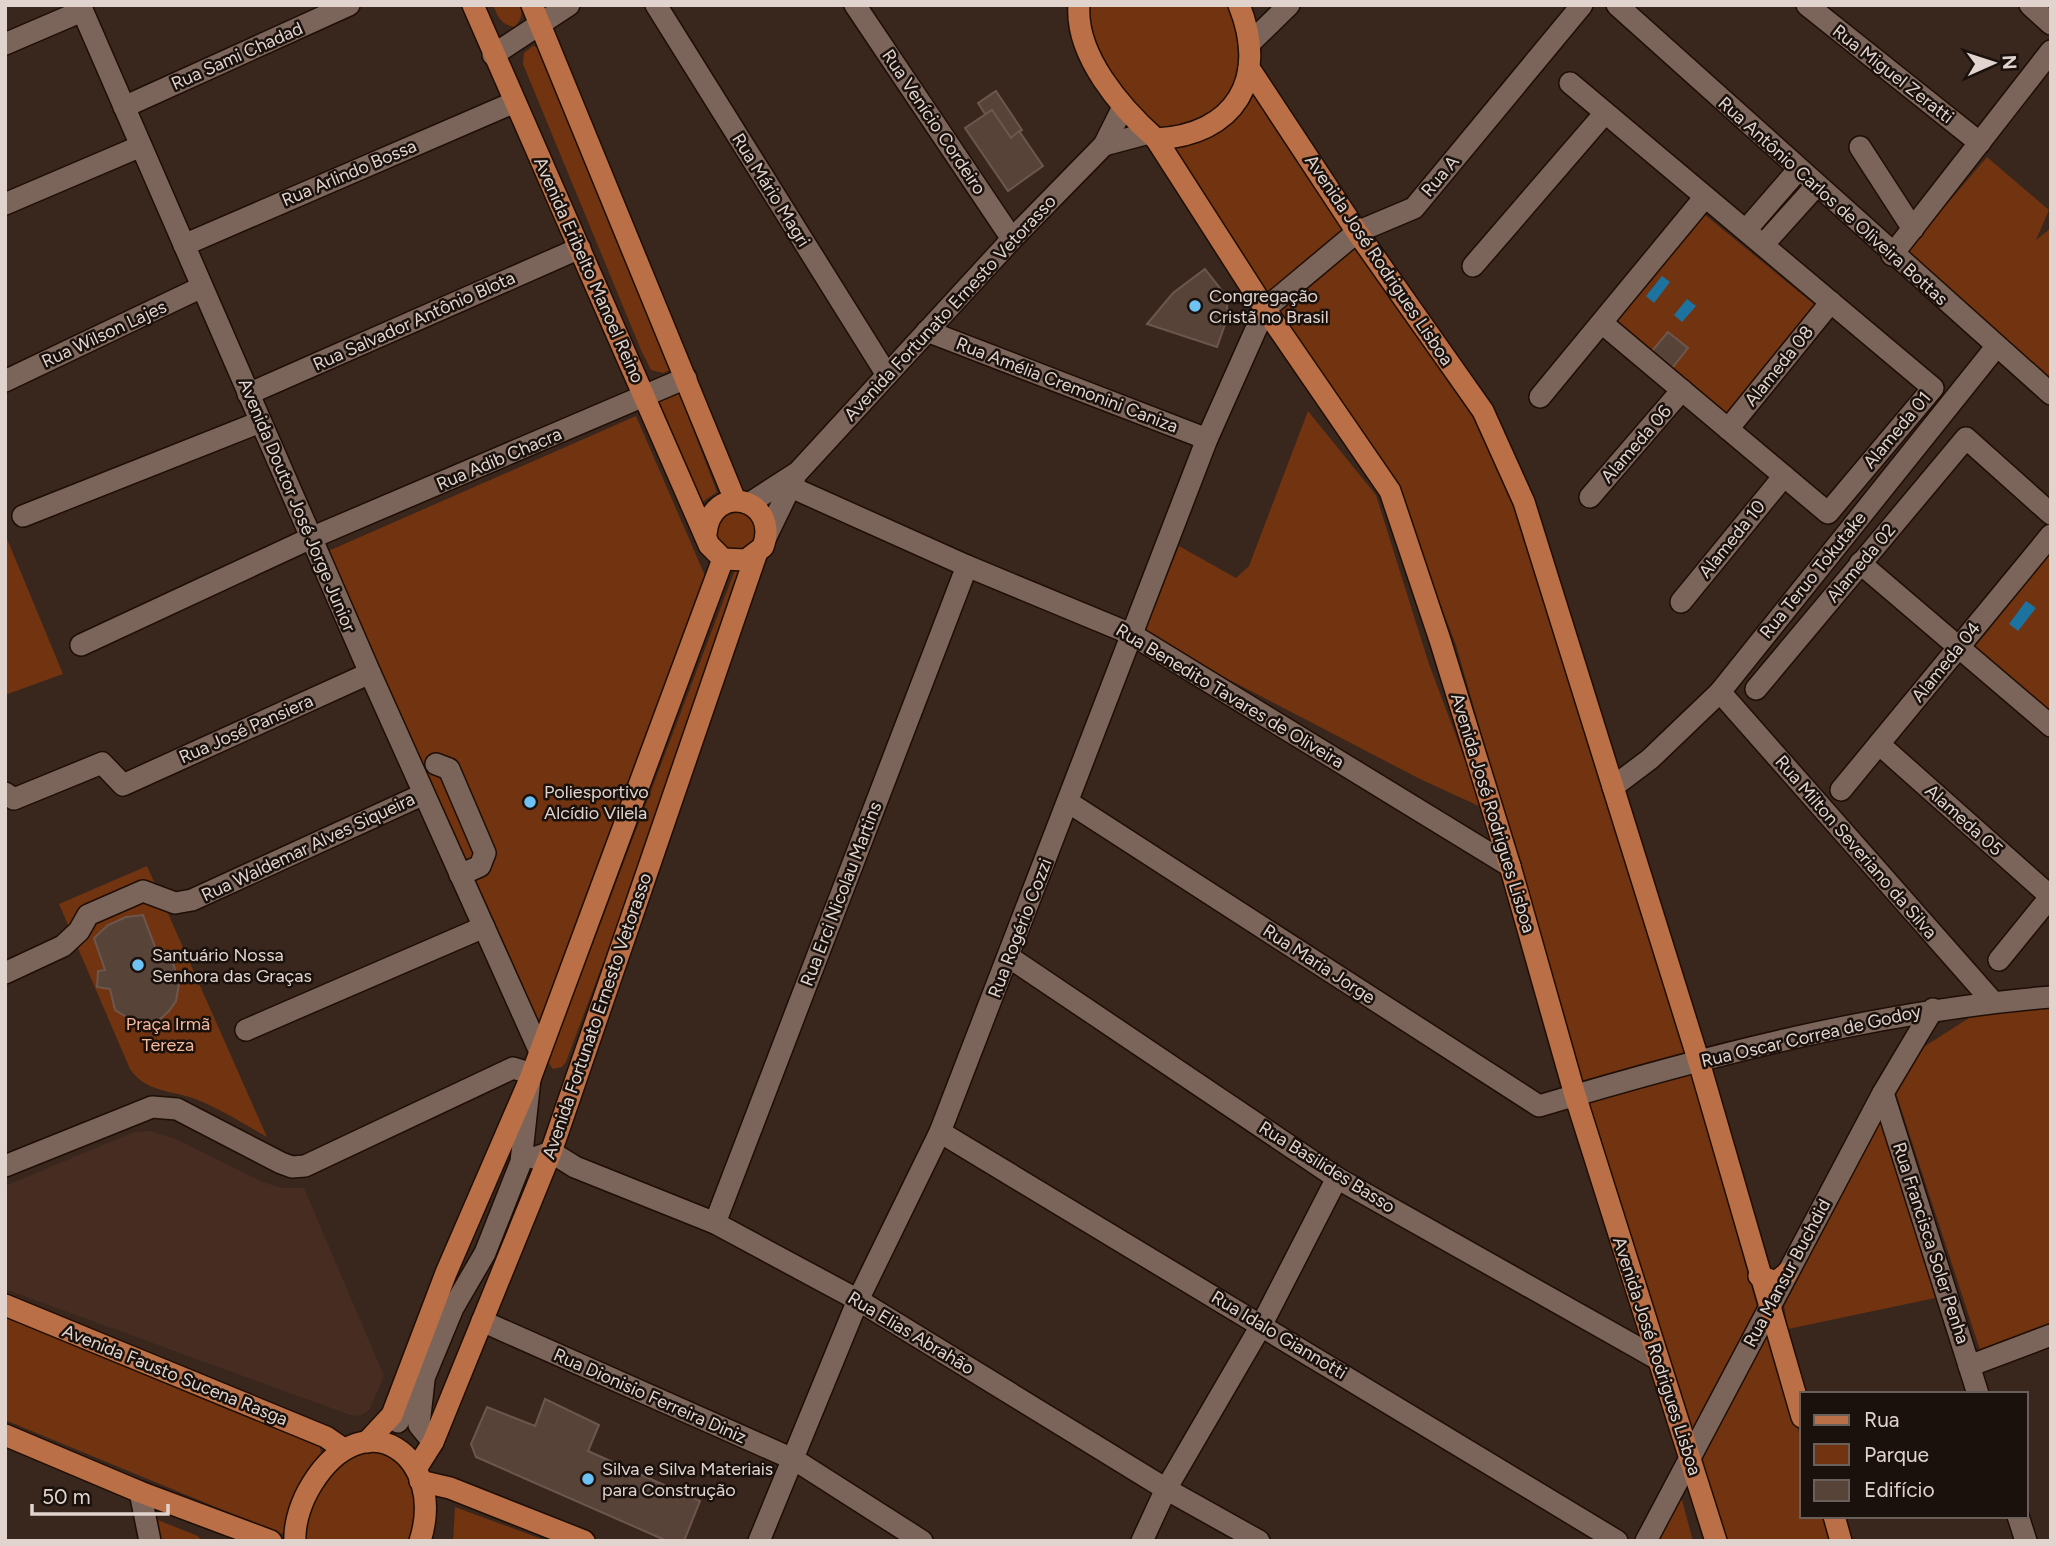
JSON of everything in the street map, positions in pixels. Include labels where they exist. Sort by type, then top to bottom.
[{"type":"main road","name":"Avenida Eribelto Manoel Reino","points":[[472,5],[706,534]]},
{"type":"main road","points":[[1152,136],[1182,138],[1203,131],[1225,116],[1238,101],[1250,68],[1249,44],[1239,5]]},
{"type":"main road","name":"Avenida José Rodrigues Lisboa","points":[[1077,7],[1080,34],[1122,109],[1152,136],[1265,309],[1390,491],[1510,866],[1575,1095],[1716,1541]]},
{"type":"main road","points":[[536,15],[686,378],[742,502]]},
{"type":"main road","name":"Avenida José Rodrigues Lisboa","points":[[1250,68],[1357,232],[1483,411],[1524,502],[1699,1062],[1768,1308],[1800,1411]]},
{"type":"main road","points":[[742,502],[760,512],[766,523],[761,546],[734,562],[723,559],[709,545],[707,522],[713,511],[723,503],[742,502]]},
{"type":"main road","name":"Avenida Fortunato Ernesto Vetorasso","points":[[418,1475],[551,1152],[761,546]]},
{"type":"main road","name":"Avenida Fortunato Ernesto Vetorasso","points":[[367,1442],[392,1415],[425,1329],[530,1079],[723,559]]},
{"type":"main road","points":[[1759,1276],[1776,1282],[1787,1273]]},
{"type":"main road","name":"Avenida Fausto Sucena Rasga","points":[[5,1305],[326,1437],[342,1448]]},
{"type":"main road","points":[[5,1435],[230,1532],[271,1541]]},
{"type":"main road","points":[[295,1541],[306,1494],[324,1464],[342,1448],[367,1442],[387,1442],[403,1451],[418,1475],[424,1498],[425,1527],[420,1541]]},
{"type":"main road","points":[[418,1475],[584,1541]]},
{"type":"main road","points":[[1834,1518],[1841,1541]]},
{"type":"street","name":"Rua Sami Chadad","points":[[124,107],[349,5]]},
{"type":"street","points":[[493,55],[536,15],[569,5]]},
{"type":"street","name":"Rua Mário Magri","points":[[656,5],[887,375]]},
{"type":"street","name":"Rua Venício Cordeiro","points":[[855,5],[1012,239]]},
{"type":"street","points":[[1249,44],[1289,5]]},
{"type":"street","name":"Rua A","points":[[1265,309],[1357,232],[1414,208],[1583,5]]},
{"type":"street","name":"Rua Antônio Carlos de Oliveira Bottas","points":[[1617,5],[1892,256],[2051,394]]},
{"type":"street","name":"Rua Miguel Zeratti","points":[[1807,5],[1980,143]]},
{"type":"street","points":[[2030,5],[2051,24]]},
{"type":"street","name":"Avenida Doutor José Jorge Junior","points":[[81,8],[370,673],[540,1052]]},
{"type":"street","points":[[5,44],[81,8]]},
{"type":"street","points":[[1892,256],[2051,51]]},
{"type":"street","name":"Alameda 01","points":[[1570,83],[1933,388],[1828,513],[1602,323]]},
{"type":"street","name":"Rua Arlindo Bossa","points":[[184,245],[515,102]]},
{"type":"street","name":"Avenida Fortunato Ernesto Vetorasso","points":[[761,546],[790,481],[1012,239],[1104,145],[1122,109]]},
{"type":"street","points":[[1473,266],[1605,113]]},
{"type":"street","points":[[1104,145],[1152,136]]},
{"type":"street","points":[[5,204],[141,146]]},
{"type":"street","points":[[1860,147],[1913,229]]},
{"type":"street","points":[[1746,230],[1798,170]]},
{"type":"street","points":[[1763,245],[1816,186]]},
{"type":"street","points":[[1540,397],[1705,197]]},
{"type":"street","name":"Rua Salvador Antônio Blota","points":[[248,394],[580,248]]},
{"type":"street","name":"Rua Wilson Lajes","points":[[5,381],[202,287]]},
{"type":"street","name":"Alameda 08","points":[[1728,429],[1831,302]]},
{"type":"street","name":"Rua Rogério Cozzi","points":[[759,1541],[858,1300],[940,1132],[1207,439],[1265,309]]},
{"type":"street","name":"Rua Amélia Cremonini Caniza","points":[[928,331],[1207,439]]},
{"type":"street","name":"Rua Teruo Tokutake","points":[[1613,787],[1650,759],[1720,692],[1996,347]]},
{"type":"street","name":"Rua Adib Chacra","points":[[80,645],[311,538],[686,378]]},
{"type":"street","name":"Alameda 06","points":[[1590,497],[1682,390]]},
{"type":"street","points":[[23,516],[260,422]]},
{"type":"street","name":"Alameda 02","points":[[1756,689],[1966,438],[2051,514]]},
{"type":"street","name":"Alameda 10","points":[[1681,603],[1784,476]]},
{"type":"street","name":"Avenida Fortunato Ernesto Vetorasso","points":[[742,502],[790,481]]},
{"type":"street","name":"Rua Benedito Tavares de Oliveira","points":[[790,481],[967,566],[1131,634],[1510,866]]},
{"type":"street","name":"Alameda 04","points":[[1841,790],[2051,535]]},
{"type":"street","points":[[1860,564],[2051,726]]},
{"type":"street","name":"Rua Erci Nicolau Martins","points":[[715,1223],[967,566]]},
{"type":"street","name":"Rua José Pansiera","points":[[5,793],[14,799],[102,763],[123,785],[370,673]]},
{"type":"street","name":"Rua Milton Severiano da Silva","points":[[1720,692],[1993,1002]]},
{"type":"street","name":"Alameda 05","points":[[1878,744],[2050,896]]},
{"type":"street","points":[[436,764],[449,769],[485,853],[480,866],[460,875]]},
{"type":"street","name":"Rua Waldemar Alves Siqueira","points":[[5,973],[63,946],[79,931],[88,915],[142,891],[175,903],[192,900],[424,794]]},
{"type":"street","name":"Rua Maria Jorge","points":[[1068,802],[1539,1105],[1575,1095]]},
{"type":"street","points":[[1999,960],[2050,896]]},
{"type":"street","points":[[246,1030],[484,928]]},
{"type":"street","name":"Rua Basilides Basso","points":[[1009,957],[1337,1178],[1656,1358]]},
{"type":"street","name":"Rua Oscar Correa de Godoy","points":[[1575,1095],[1699,1062],[1933,1009],[2051,997]]},
{"type":"street","points":[[518,1003],[530,1011],[541,1012],[560,1002]]},
{"type":"street","name":"Rua Mansur Buchdid","points":[[1646,1541],[1883,1093],[1933,1009]]},
{"type":"street","points":[[5,1166],[136,1111],[152,1107],[177,1109],[292,1167],[304,1166],[513,1068],[526,1072],[530,1079],[521,1162],[485,1253],[453,1308],[424,1378],[397,1423],[367,1442]]},
{"type":"street","name":"Rua Francisca Soler Penha","points":[[1883,1093],[1977,1392]]},
{"type":"street","name":"Rua Idalo Giannotti","points":[[940,1132],[1262,1324],[1617,1541]]},
{"type":"street","points":[[521,1162],[551,1152]]},
{"type":"street","name":"Rua Elias Abrahão","points":[[551,1152],[575,1167],[715,1223],[858,1300],[1166,1489],[1259,1541]]},
{"type":"street","points":[[1142,1541],[1166,1489],[1262,1324],[1337,1178]]},
{"type":"street","points":[[425,1329],[453,1308]]},
{"type":"street","name":"Rua Dionisio Ferreira Diniz","points":[[482,1321],[794,1460],[922,1541]]},
{"type":"street","points":[[1969,1366],[2051,1335]]},
{"type":"street","points":[[424,1378],[419,1425],[433,1442]]},
{"type":"street","points":[[140,1492],[150,1541]]},
{"type":"street","points":[[2019,1518],[2026,1541]]},
{"type":"shaded area","points":[[149,1131],[173,1138],[263,1182],[281,1188],[304,1188],[384,1376],[369,1410],[359,1416],[350,1415],[5,1289],[5,1186],[134,1132]]},
{"type":"green space","points":[[493,5],[519,5],[521,16],[515,27],[501,20]]},
{"type":"green space","points":[[1086,5],[1229,5],[1240,47],[1239,66],[1229,97],[1198,124],[1158,130],[1122,92],[1102,56]]},
{"type":"green space","points":[[533,46],[544,49],[673,369],[663,373],[651,370],[641,350],[523,64],[524,53]]},
{"type":"green space","points":[[1254,94],[1345,231],[1267,295],[1169,147],[1208,138],[1230,126],[1247,107]]},
{"type":"green space","points":[[1987,157],[2049,210],[2036,240],[2051,228],[2051,382],[1905,253]]},
{"type":"green space","points":[[1704,214],[1815,305],[1724,417],[1615,324]]},
{"type":"green space","points":[[1359,244],[1478,414],[1517,505],[1687,1053],[1581,1081],[1456,645],[1396,490],[1277,314]]},
{"type":"green space","points":[[678,390],[717,492],[698,505],[658,397]]},
{"type":"green space","points":[[1308,411],[1376,495],[1429,664],[1483,808],[1420,779],[1143,635],[1179,546],[1236,578],[1249,566]]},
{"type":"green space","name":"Poliesportivo Alcídio Vilela","points":[[636,416],[706,578],[538,1026],[326,552]]},
{"type":"green space","points":[[737,506],[761,525],[749,554],[719,550],[713,523]]},
{"type":"green space","points":[[5,534],[63,674],[5,695]]},
{"type":"green space","points":[[2051,553],[2051,712],[1975,647]]},
{"type":"green space","points":[[738,562],[748,574],[566,1062],[562,1067],[553,1069],[548,1062]]},
{"type":"green space","name":"Praça Irmã Tereza","points":[[147,866],[267,1137],[198,1100],[152,1087],[136,1077],[130,1069],[59,904]]},
{"type":"green space","points":[[2051,1006],[2051,1329],[1981,1353],[1896,1093],[1922,1048],[1980,1011]]},
{"type":"green space","points":[[1692,1074],[1758,1310],[1692,1442],[1586,1104]]},
{"type":"green space","points":[[1882,1118],[1940,1297],[1788,1329],[1784,1306]]},
{"type":"green space","points":[[5,1315],[320,1447],[321,1454],[289,1529],[281,1534],[5,1420]]},
{"type":"green space","points":[[1768,1332],[1800,1436],[1800,1518],[1826,1518],[1833,1541],[1727,1541],[1701,1462]]},
{"type":"green space","points":[[369,1451],[388,1452],[399,1463],[411,1483],[416,1502],[413,1541],[305,1541],[309,1511],[322,1484],[342,1463]]},
{"type":"green space","points":[[1673,1500],[1682,1500],[1693,1541],[1652,1541]]},
{"type":"green space","points":[[455,1507],[547,1541],[453,1541]]},
{"type":"green space","points":[[148,1520],[158,1520],[198,1536],[202,1541],[153,1541]]},
{"type":"water","points":[[1662,276],[1670,282],[1654,303],[1646,296]]},
{"type":"water","points":[[1687,299],[1696,306],[1682,322],[1674,315]]},
{"type":"water","points":[[2026,601],[2036,608],[2018,631],[2009,624]]},
{"type":"building","points":[[996,91],[1022,130],[1011,138],[992,110],[985,114],[978,103]]},
{"type":"building","points":[[992,110],[1011,138],[1019,131],[1043,166],[1008,191],[965,128]]},
{"type":"building","name":"Congregação Cristã no Brasil","points":[[1205,269],[1226,296],[1228,316],[1217,347],[1147,324],[1173,293]]},
{"type":"building","points":[[1668,332],[1688,348],[1672,368],[1651,352]]},
{"type":"building","name":"Santuário Nossa Senhora das Graças","points":[[143,915],[159,957],[172,959],[179,984],[176,1001],[169,1011],[156,1023],[138,1024],[115,1010],[110,989],[97,987],[98,971],[105,970],[94,938],[108,925],[126,917]]},
{"type":"building","name":"Silva e Silva Materiais para Construção","points":[[545,1399],[599,1425],[588,1451],[700,1501],[684,1541],[667,1541],[476,1457],[471,1444],[487,1407],[535,1426]]},
{"type":"place","name":"Congregação Cristã no Brasil","points":[[1195,306]]},
{"type":"place","name":"Poliesportivo Alcídio Vilela","points":[[530,802]]},
{"type":"place","name":"Santuário Nossa Senhora das Graças","points":[[138,965]]},
{"type":"place","name":"Silva e Silva Materiais para Construção","points":[[588,1479]]}]
